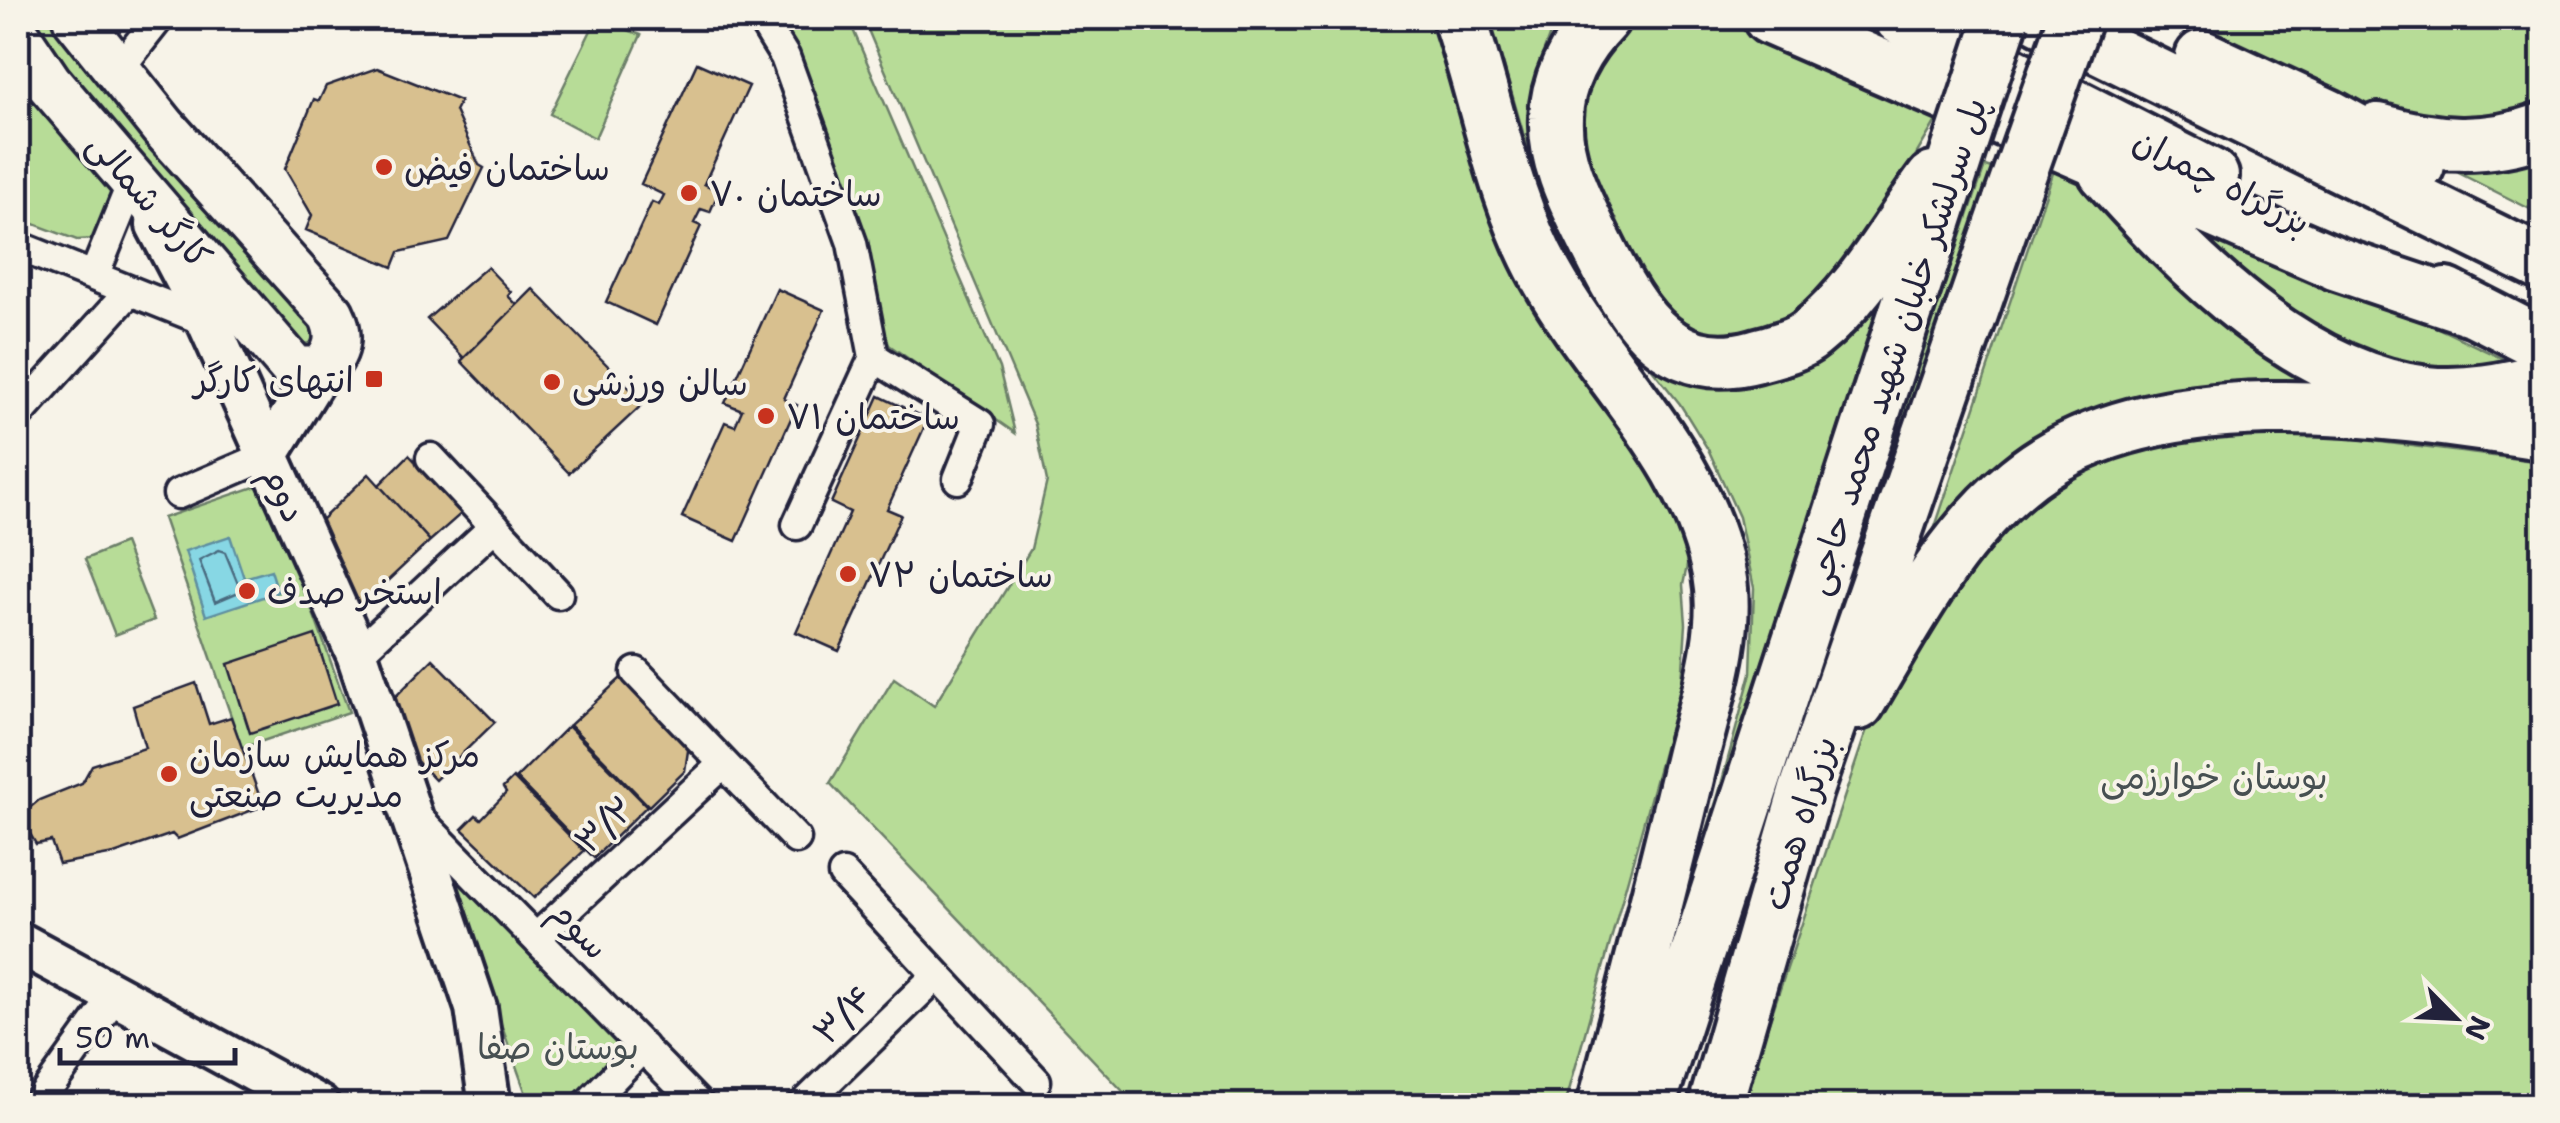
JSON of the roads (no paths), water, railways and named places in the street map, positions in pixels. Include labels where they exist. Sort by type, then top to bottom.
[{"type":"highway","points":[[1459,18],[1531,244],[1564,305],[1664,444],[1703,521],[1720,577],[1718,641],[1704,710],[1604,1106]]},
{"type":"highway","points":[[1604,18],[1570,61],[1561,84],[1556,118],[1566,176],[1633,312],[1662,341],[1694,356],[1744,359],[1810,336],[1853,290],[1961,142]]},
{"type":"highway","points":[[1770,18],[2335,263],[2475,310]]},
{"type":"highway","name":"بزرگراه چمران","points":[[1902,18],[2542,344]]},
{"type":"highway","name":"پل سرلشکر خلبان شهید محمد حاجی","points":[[1741,815],[2002,18]]},
{"type":"highway","name":"بزرگراه چمران","points":[[2041,18],[2542,264]]},
{"type":"highway","name":"پل سرلشکر خلبان شهید محمد حاجی","points":[[1891,542],[2075,18]]},
{"type":"highway","points":[[2118,18],[2329,116],[2542,232]]},
{"type":"highway","points":[[2329,116],[2438,145],[2498,142],[2542,130]]},
{"type":"highway","points":[[2094,160],[2192,267],[2260,318],[2328,359],[2359,374],[2427,393],[2486,391],[2542,380]]},
{"type":"highway","points":[[1806,790],[1938,571],[2018,481],[2088,440],[2163,416],[2260,409],[2413,417],[2542,433]]},
{"type":"highway","name":"بزرگراه همت","points":[[1715,1106],[1806,790],[1891,542]]},
{"type":"highway","name":"بزرگراه همت","points":[[1648,1106],[1741,815]]},
{"type":"main road","name":"کارگر شمالی","points":[[18,38],[49,83],[303,364],[336,351],[336,326],[322,305],[76,18]]},
{"type":"main road","name":"دوم","points":[[134,180],[208,322],[357,654],[476,1008],[490,1106]]},
{"type":"main road","points":[[268,456],[303,364]]},
{"type":"main road","points":[[18,942],[108,1008],[266,1106]]},
{"type":"main road","points":[[18,971],[108,1008],[318,1106]]},
{"type":"main road","name":"دوم","points":[[476,1008],[504,1053],[515,1106]]},
{"type":"street","points":[[118,70],[159,18]]},
{"type":"street","points":[[761,18],[785,57],[852,243],[874,357],[796,525]]},
{"type":"street","points":[[94,276],[134,180]]},
{"type":"street","points":[[18,246],[208,322]]},
{"type":"street","points":[[18,415],[130,291]]},
{"type":"street","points":[[874,357],[980,424],[958,479]]},
{"type":"street","points":[[178,494],[268,456]]},
{"type":"street","points":[[431,458],[558,594]]},
{"type":"street","points":[[357,654],[495,526]]},
{"type":"street","points":[[636,672],[796,839]]},
{"type":"street","name":"۳/۲","points":[[536,938],[722,765]]},
{"type":"street","name":"سوم","points":[[406,806],[700,1106]]},
{"type":"street","points":[[843,874],[1036,1082]]},
{"type":"street","name":"۳/۴","points":[[802,1106],[935,977]]},
{"type":"street","points":[[36,1106],[108,1008]]},
{"type":"street","points":[[586,1106],[643,1047]]},
{"type":"water","points":[[230,536],[244,578],[271,570],[278,592],[206,616],[185,551]]},
{"type":"place","name":"ساختمان فیض","points":[[384,167]]},
{"type":"place","name":"ساختمان ۷۰","points":[[689,193]]},
{"type":"place","name":"انتهای کارگر","points":[[374,379]]},
{"type":"place","name":"سالن ورزشی","points":[[552,382]]},
{"type":"place","name":"ساختمان ۷۱","points":[[766,416]]},
{"type":"place","name":"ساختمان ۷۲","points":[[848,574]]},
{"type":"place","name":"استخر صدف","points":[[247,591]]},
{"type":"place","name":"مرکز همایش سازمان مدیریت صنعتی","points":[[169,774]]},
{"type":"park label","name":"بوستان خوارزمی","points":[[2214,776]]},
{"type":"park label","name":"بوستان صفا","points":[[558,1046]]}]
